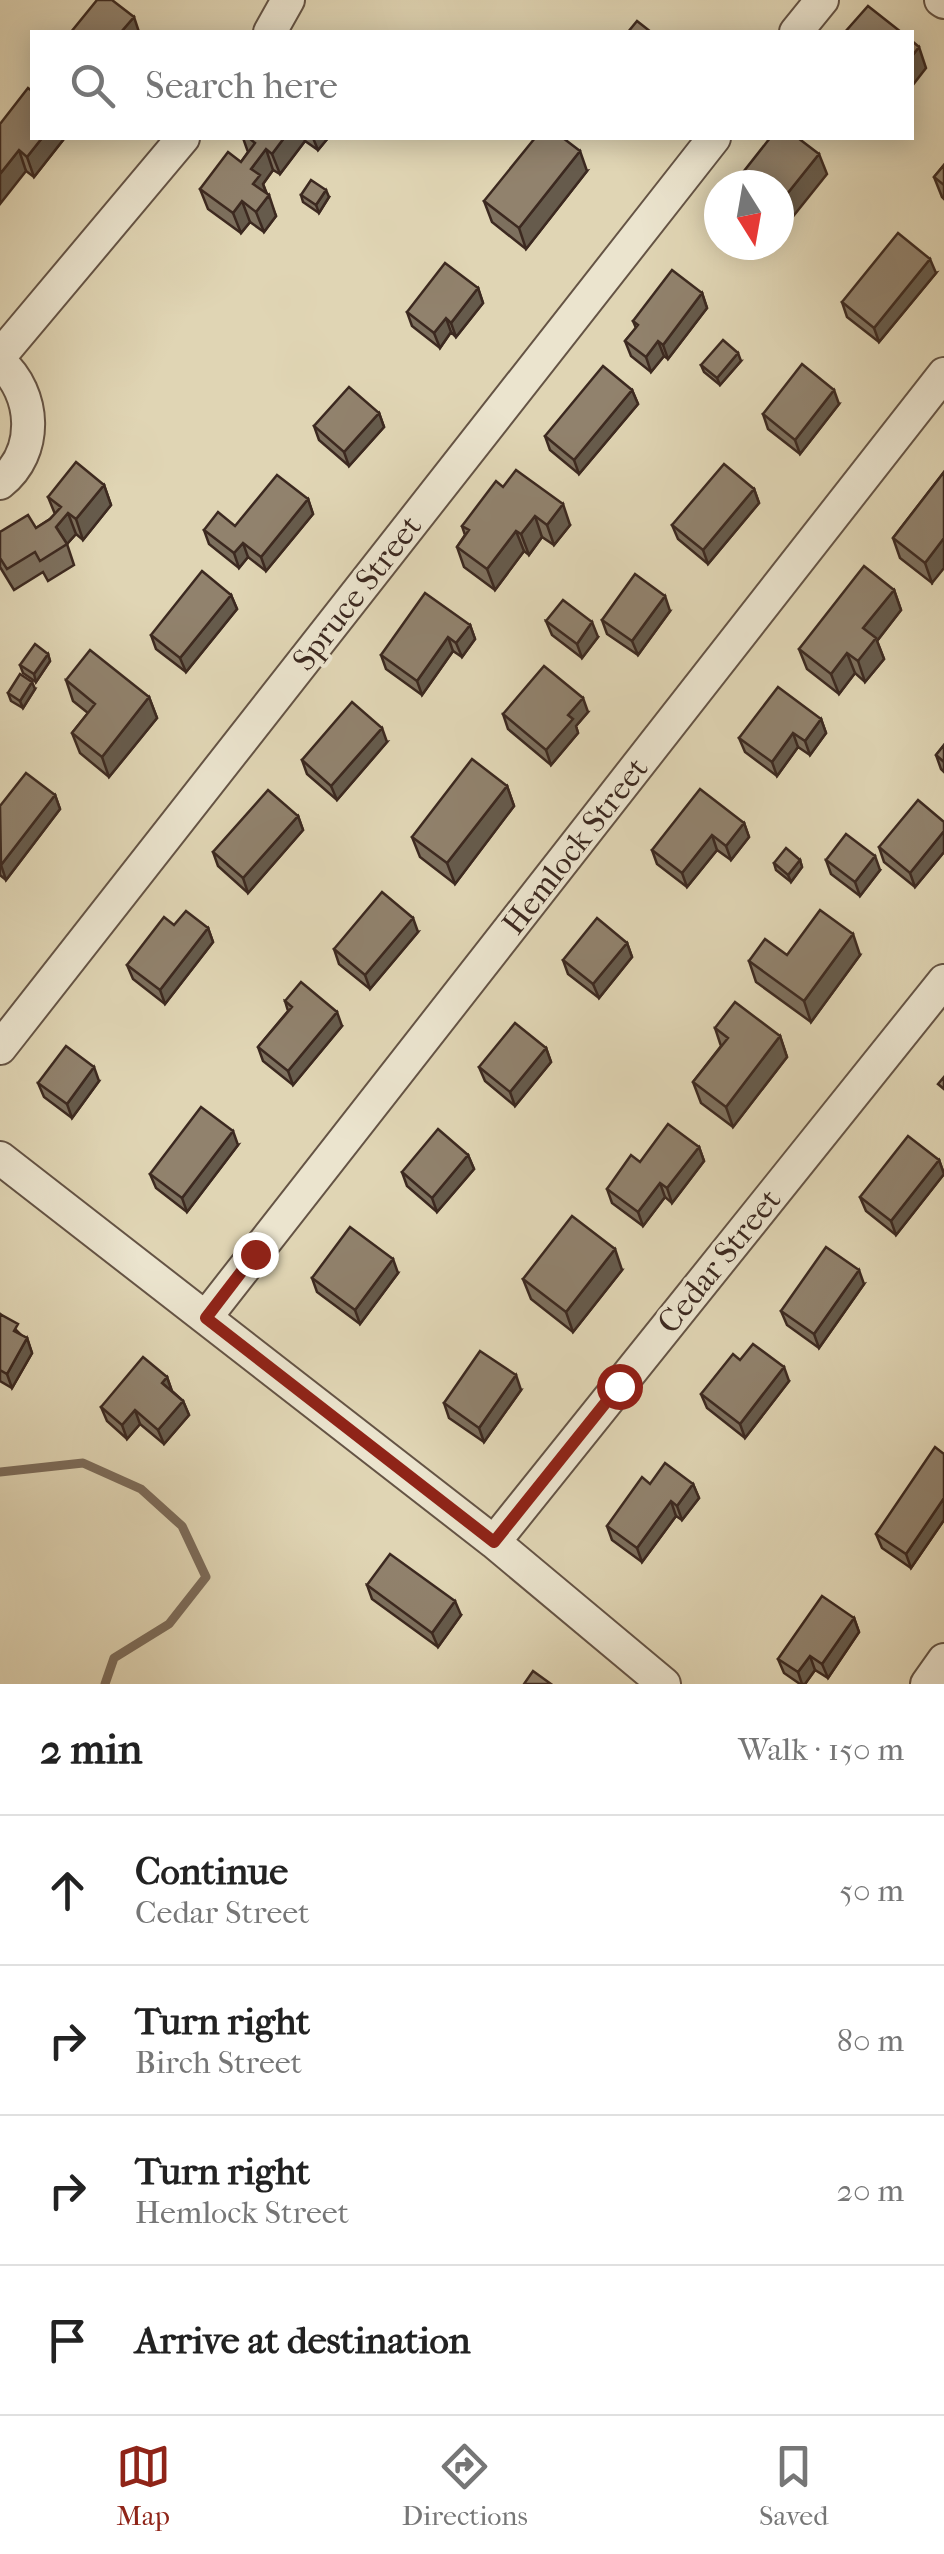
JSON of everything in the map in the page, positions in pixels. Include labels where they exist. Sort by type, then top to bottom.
[{"type":"street","points":[[271,30],[288,0]]},
{"type":"street","points":[[798,30],[822,0]]},
{"type":"street","points":[[0,483],[24,450],[29,416],[19,384],[0,359],[181,140]]},
{"type":"street","name":"Spruce Street","points":[[0,1048],[712,140]]},
{"type":"street","name":"Hemlock Street","points":[[206,1318],[944,374]]},
{"type":"street","name":"Cedar Street","points":[[494,1542],[944,980]]},
{"type":"street","points":[[0,1158],[494,1542],[664,1684]]},
{"type":"street","points":[[927,1684],[944,1660]]},
{"type":"building","points":[[97,0],[112,0],[134,17],[123,30],[73,30]]},
{"type":"building","points":[[868,6],[898,30],[847,30]]},
{"type":"building","points":[[637,21],[648,30],[630,30]]},
{"type":"building","points":[[30,90],[30,140],[40,140],[27,157],[19,150],[0,174],[0,124]]},
{"type":"building","points":[[251,140],[282,140],[272,154],[266,149],[251,169],[260,175],[253,184],[269,195],[256,212],[242,201],[233,213],[200,189],[228,152],[241,162],[255,143]]},
{"type":"building","points":[[533,140],[566,140],[580,151],[519,228],[484,201]]},
{"type":"building","points":[[768,140],[801,140],[819,154],[794,185],[794,170],[745,170]]},
{"type":"building","points":[[944,165],[944,185],[934,177]]},
{"type":"building","points":[[311,180],[326,190],[316,205],[301,195]]},
{"type":"building","points":[[898,233],[930,259],[874,328],[842,302]]},
{"type":"building","points":[[445,263],[478,288],[451,323],[446,318],[434,333],[407,312]]},
{"type":"building","points":[[672,270],[702,293],[663,345],[658,341],[646,357],[625,341],[638,325],[633,321]]},
{"type":"building","points":[[723,340],[738,353],[717,378],[701,365]]},
{"type":"building","points":[[802,364],[834,390],[795,440],[763,414]]},
{"type":"building","points":[[603,366],[632,390],[574,460],[545,436]]},
{"type":"building","points":[[349,387],[379,413],[344,452],[314,426]]},
{"type":"building","points":[[76,462],[104,485],[76,519],[68,513],[56,527],[67,544],[40,561],[35,552],[7,569],[0,558],[0,532],[28,515],[36,528],[50,519],[61,507],[48,497]]},
{"type":"building","points":[[724,464],[754,489],[703,550],[672,525]]},
{"type":"building","points":[[516,470],[563,504],[547,525],[535,516],[521,534],[516,531],[487,569],[457,547],[469,530],[462,526],[496,481],[503,487]]},
{"type":"building","points":[[944,472],[944,538],[925,563],[893,538]]},
{"type":"building","points":[[277,475],[308,499],[261,557],[243,543],[234,553],[204,530],[218,512],[235,526]]},
{"type":"building","points":[[864,566],[894,590],[863,628],[876,638],[858,661],[847,653],[831,674],[799,649]]},
{"type":"building","points":[[202,571],[231,595],[180,658],[151,635]]},
{"type":"building","points":[[635,574],[665,596],[632,641],[602,620]]},
{"type":"building","points":[[425,593],[470,625],[456,643],[448,637],[417,681],[381,655]]},
{"type":"building","points":[[563,600],[592,622],[577,644],[546,621]]},
{"type":"building","points":[[35,644],[48,654],[34,674],[20,665]]},
{"type":"building","points":[[90,650],[149,697],[102,757],[72,733],[95,704],[66,680]]},
{"type":"building","points":[[544,666],[583,698],[568,715],[573,719],[546,750],[503,714]]},
{"type":"building","points":[[20,674],[32,682],[20,701],[8,693]]},
{"type":"building","points":[[778,687],[821,719],[805,741],[793,733],[772,762],[739,738]]},
{"type":"building","points":[[352,702],[382,728],[331,786],[302,760]]},
{"type":"building","points":[[944,745],[944,762],[936,755]]},
{"type":"building","points":[[472,759],[507,786],[447,863],[412,837]]},
{"type":"building","points":[[26,773],[55,795],[1,865],[0,806]]},
{"type":"building","points":[[700,789],[744,823],[726,846],[712,835],[682,873],[652,850]]},
{"type":"building","points":[[268,790],[298,816],[243,878],[213,852]]},
{"type":"building","points":[[918,800],[944,822],[944,831],[910,873],[879,847]]},
{"type":"building","points":[[846,834],[875,856],[855,882],[826,860]]},
{"type":"building","points":[[786,848],[800,860],[788,875],[774,863]]},
{"type":"building","points":[[382,892],[413,918],[365,975],[334,949]]},
{"type":"building","points":[[820,910],[853,934],[804,1001],[749,961],[765,939],[787,955]]},
{"type":"building","points":[[186,911],[208,928],[160,990],[127,965],[164,917],[174,925]]},
{"type":"building","points":[[597,918],[627,943],[593,984],[563,960]]},
{"type":"building","points":[[301,982],[337,1012],[288,1071],[258,1047],[292,1007],[285,1001]]},
{"type":"building","points":[[735,1002],[780,1036],[726,1107],[693,1082],[728,1038],[715,1028]]},
{"type":"building","points":[[515,1023],[546,1048],[510,1092],[479,1067]]},
{"type":"building","points":[[66,1046],[94,1067],[67,1104],[38,1083]]},
{"type":"building","points":[[201,1107],[233,1131],[182,1198],[150,1174]]},
{"type":"building","points":[[668,1124],[699,1147],[667,1188],[660,1183],[638,1212],[607,1189],[631,1155],[640,1162]]},
{"type":"building","points":[[438,1129],[468,1155],[432,1198],[402,1172]]},
{"type":"building","points":[[908,1136],[939,1160],[891,1221],[860,1197]]},
{"type":"building","points":[[572,1216],[615,1249],[566,1312],[523,1279]]},
{"type":"building","points":[[350,1227],[393,1259],[355,1310],[312,1278]]},
{"type":"building","points":[[826,1247],[859,1270],[814,1334],[781,1311]]},
{"type":"building","points":[[0,1314],[18,1324],[14,1331],[27,1338],[7,1374],[0,1370]]},
{"type":"building","points":[[753,1344],[784,1367],[740,1424],[701,1394],[733,1354],[740,1360]]},
{"type":"building","points":[[480,1351],[516,1375],[479,1428],[444,1403]]},
{"type":"building","points":[[143,1357],[167,1377],[162,1383],[183,1401],[158,1430],[135,1410],[122,1425],[101,1407]]},
{"type":"building","points":[[935,1447],[944,1454],[944,1498],[906,1554],[876,1534]]},
{"type":"building","points":[[665,1463],[693,1484],[677,1506],[671,1501],[637,1548],[607,1526],[642,1477],[650,1484]]},
{"type":"building","points":[[390,1554],[455,1601],[432,1633],[367,1585]]},
{"type":"building","points":[[822,1596],[854,1618],[822,1664],[810,1656],[798,1672],[778,1659]]},
{"type":"building","points":[[533,1671],[551,1684],[524,1684]]},
{"type":"waterway","points":[[0,1472],[83,1463],[141,1489],[182,1526],[206,1577],[169,1624],[114,1658],[105,1684]]},
{"type":"route","points":[[255,1254],[206,1318],[494,1542],[619,1386]]}]
